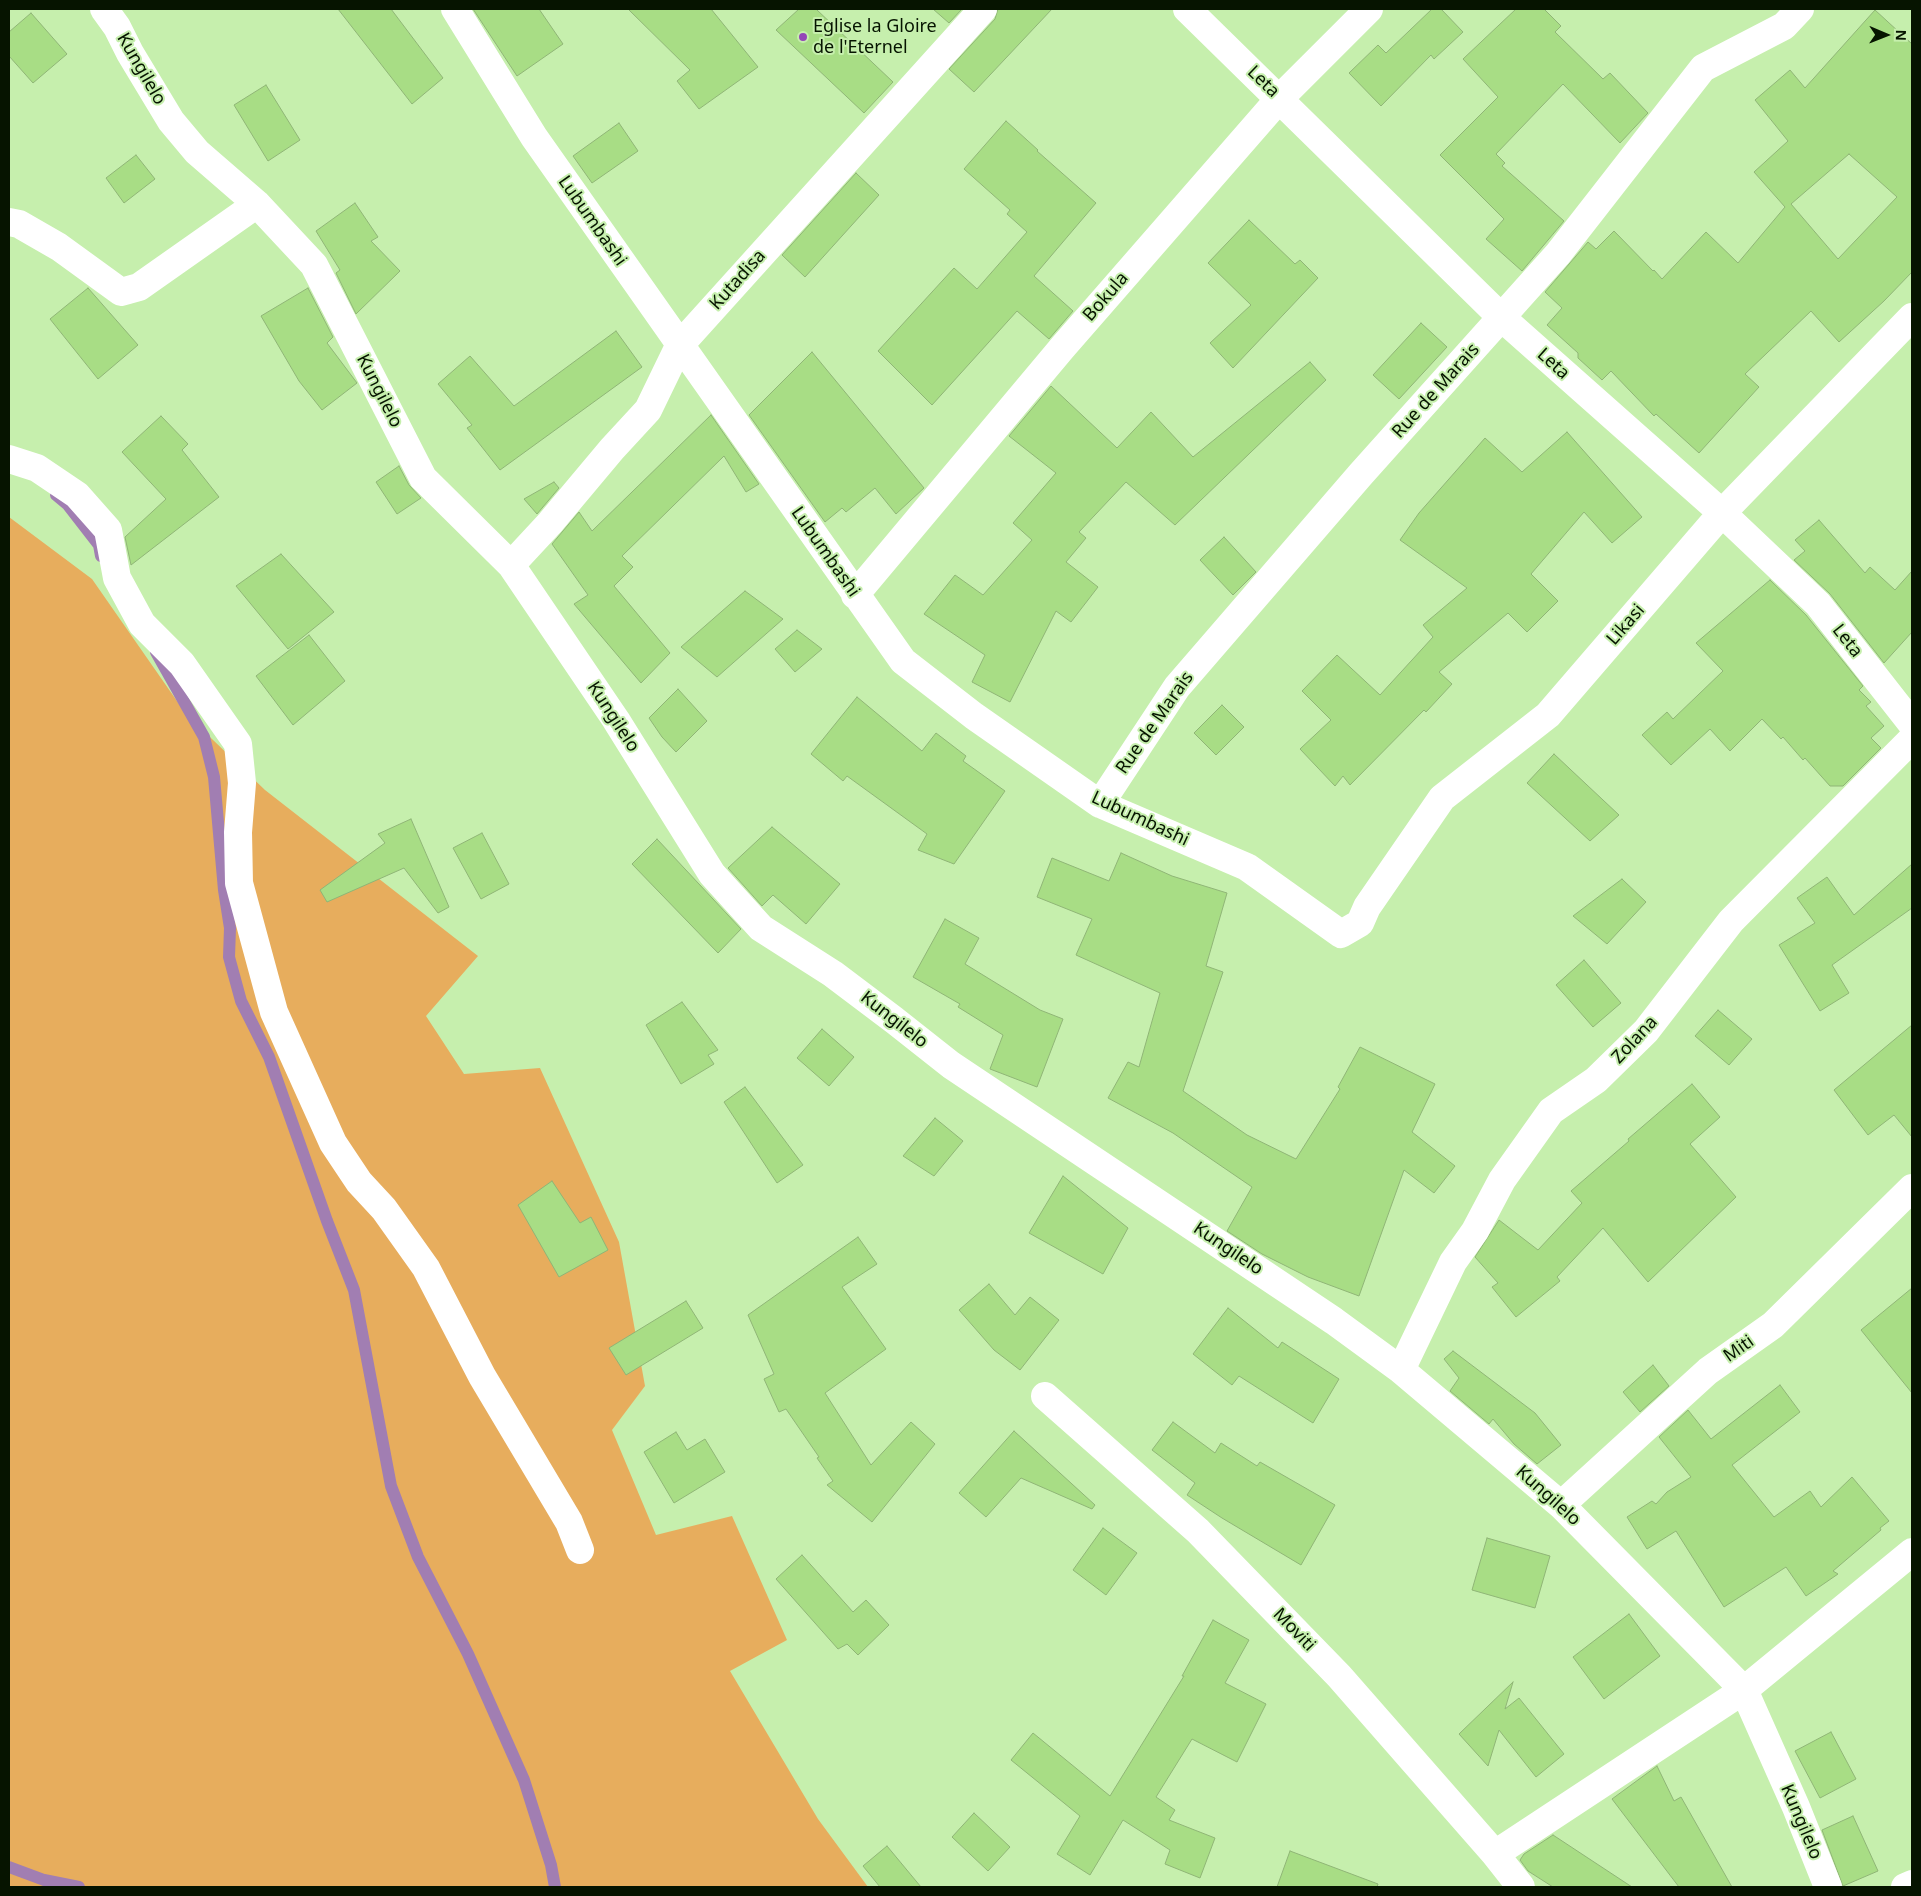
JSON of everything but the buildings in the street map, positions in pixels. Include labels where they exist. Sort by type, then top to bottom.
[{"type":"street","name":"Kungilelo","points":[[104,9],[117,27],[130,53],[171,121],[197,152],[257,204],[314,265],[423,478],[511,564],[616,720],[712,874],[761,928],[832,974],[951,1065],[1334,1321],[1401,1370],[1561,1505],[1744,1690],[1796,1807],[1828,1887]]},
{"type":"street","name":"Lubumbashi","points":[[454,9],[534,138],[855,595],[903,660],[974,716],[1100,804],[1247,867],[1340,934],[1346,932]]},
{"type":"street","name":"Kutadisa","points":[[511,564],[550,523],[648,410],[679,346],[983,9]]},
{"type":"street","name":"Leta","points":[[1187,9],[1280,98],[1502,318],[1722,513],[1818,604],[1912,724]]},
{"type":"street","name":"Bokula","points":[[855,595],[1062,348],[1280,98],[1369,9]]},
{"type":"street","name":"Rue de Marais","points":[[1100,804],[1177,687],[1361,474],[1558,254],[1703,68],[1784,26],[1800,9]]},
{"type":"street","points":[[9,222],[19,224],[59,247],[121,292],[139,287],[257,204]]},
{"type":"street","name":"Likasi","points":[[1346,932],[1360,923],[1367,907],[1442,798],[1548,715],[1722,513],[1912,317]]},
{"type":"street","points":[[9,459],[37,468],[77,495],[108,530],[117,578],[142,624],[182,664],[238,744],[242,783],[238,832],[239,883],[274,1012],[333,1143],[359,1182],[384,1209],[426,1268],[482,1376],[569,1522],[580,1550]]},
{"type":"street","name":"Zolana","points":[[1401,1370],[1452,1262],[1475,1231],[1502,1180],[1551,1112],[1596,1080],[1646,1031],[1731,921],[1912,739]]},
{"type":"street","name":"Miti","points":[[1561,1505],[1708,1371],[1773,1325],[1912,1188]]},
{"type":"street","name":"Moviti","points":[[1045,1396],[1198,1531],[1339,1676],[1495,1854],[1521,1887]]},
{"type":"street","points":[[1495,1854],[1744,1690],[1912,1552]]},
{"type":"street","points":[[1905,1887],[1912,1884]]},
{"type":"shaded area","points":[[9,517],[92,579],[186,714],[265,790],[478,956],[426,1016],[464,1074],[540,1068],[619,1242],[645,1386],[612,1430],[656,1535],[732,1516],[787,1640],[730,1671],[818,1819],[868,1887],[9,1887]]},
{"type":"waterway","points":[[56,495],[68,505],[99,545],[101,556]]},
{"type":"waterway","points":[[156,652],[204,737],[214,777],[224,890],[230,928],[229,957],[241,1001],[269,1057],[327,1221],[354,1290],[391,1486],[418,1557],[468,1654],[524,1780],[551,1865],[555,1887]]},
{"type":"waterway","points":[[9,1867],[44,1880],[79,1887]]},
{"type":"place","name":"Eglise la Gloire de l'Eternel","points":[[803,37]]}]
